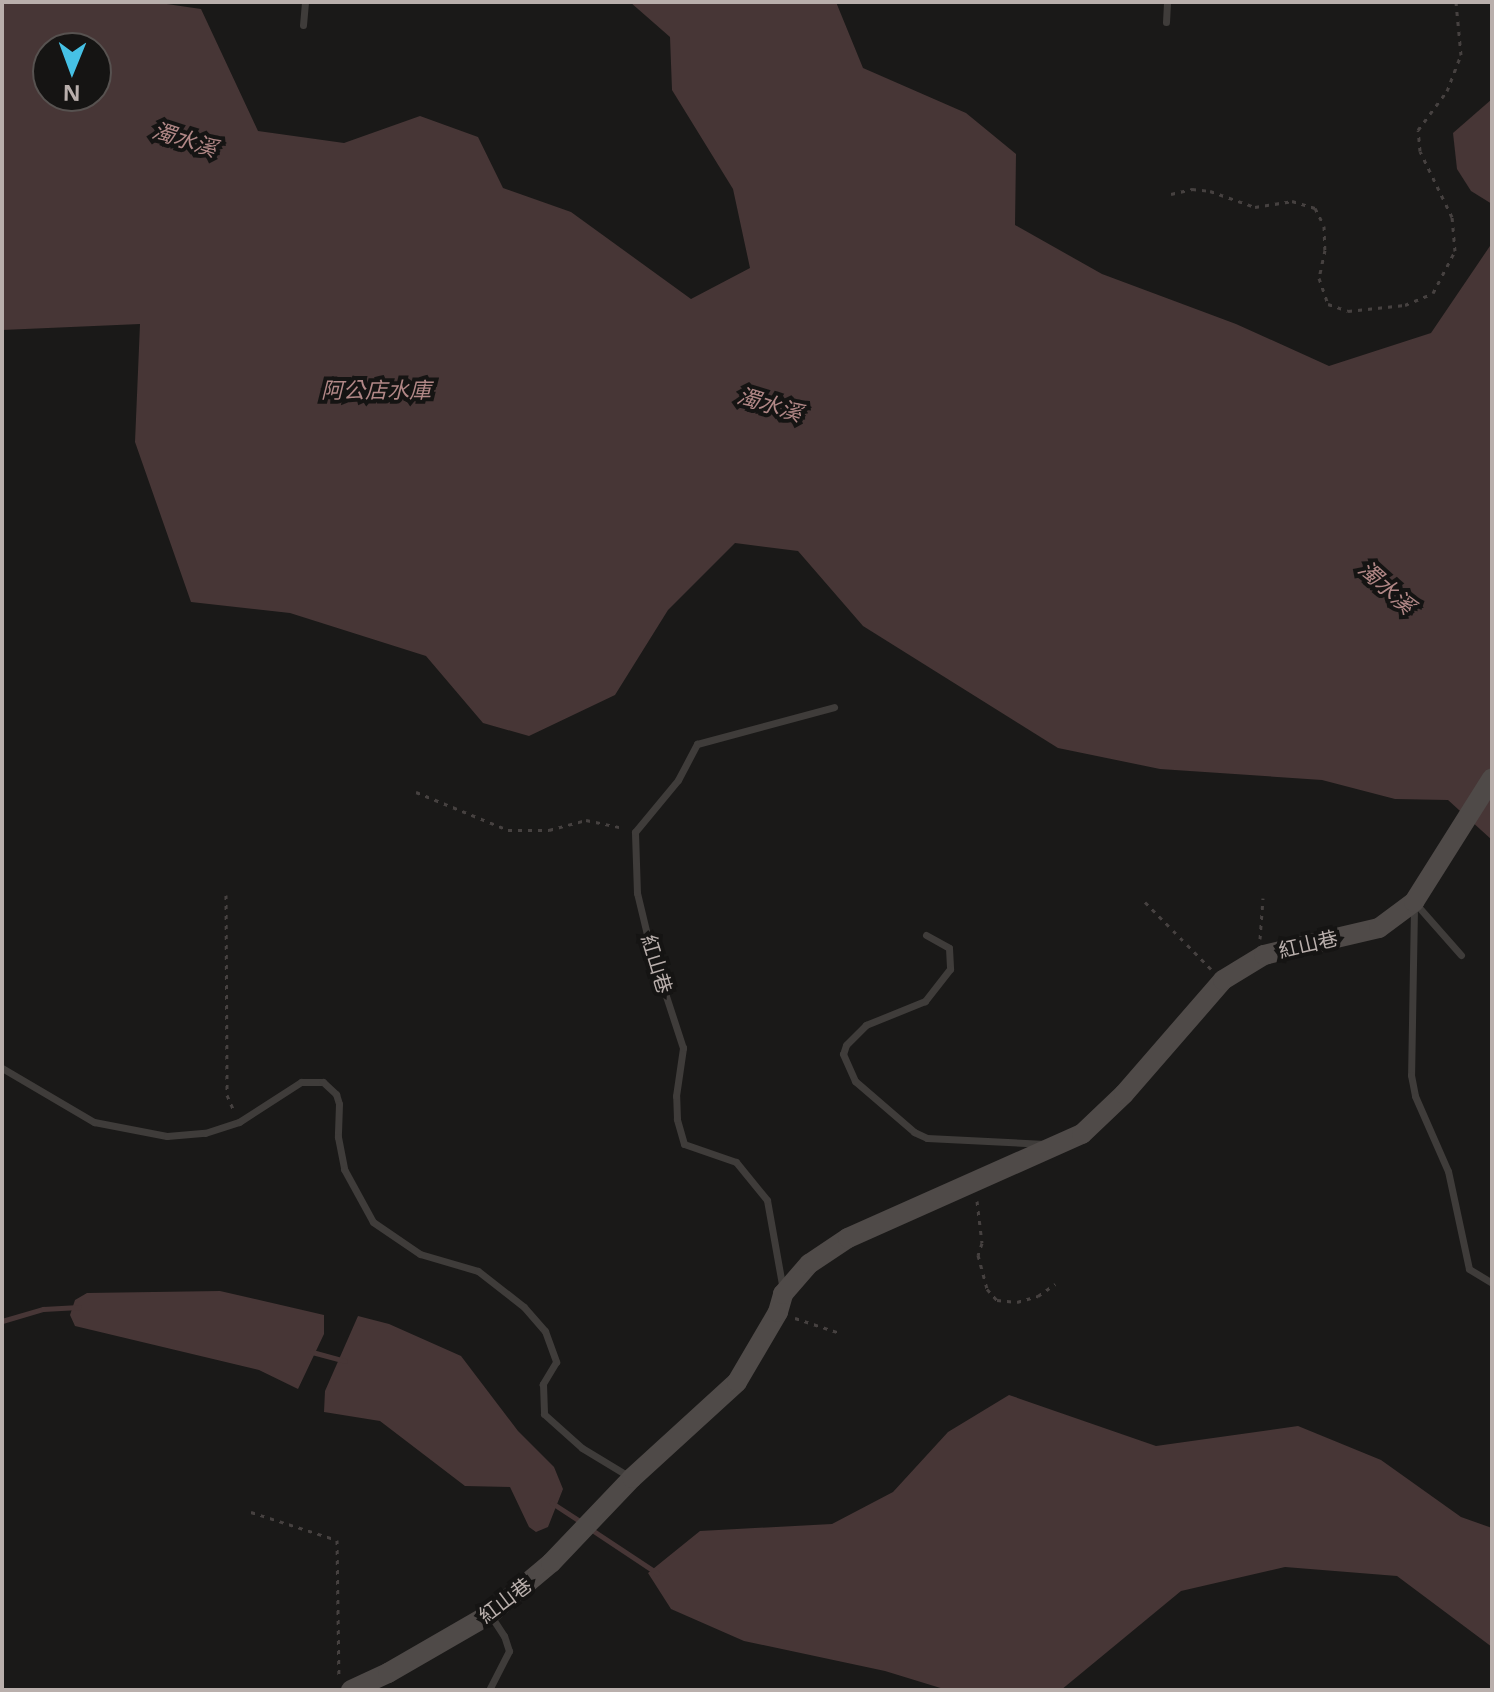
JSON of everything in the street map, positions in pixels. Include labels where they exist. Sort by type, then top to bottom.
[{"type":"street","name":"紅山巷","points":[[351,1690],[388,1673],[490,1614],[551,1563],[632,1478],[737,1382],[781,1303],[809,1264],[848,1238],[975,1185],[1097,1124],[1223,980],[1264,955],[1379,928],[1414,902],[1492,778]]},
{"type":"lane","points":[[303,25],[305,2]]},
{"type":"lane","points":[[1166,22],[1167,2]]},
{"type":"lane","points":[[635,832],[678,780],[697,744],[834,707]]},
{"type":"lane","name":"紅山巷","points":[[635,832],[637,893],[650,947],[683,1048],[676,1096],[677,1119],[684,1144],[736,1162],[767,1200],[781,1303]]},
{"type":"lane","points":[[1414,902],[1461,955]]},
{"type":"lane","points":[[1414,902],[1411,1075],[1415,1096],[1448,1171],[1469,1269],[1492,1283]]},
{"type":"lane","points":[[926,935],[949,948],[950,969],[925,1001],[866,1025],[846,1045],[843,1054],[855,1081],[914,1132],[927,1138],[1059,1145]]},
{"type":"lane","points":[[2,1068],[94,1122],[185,1136],[239,1122],[301,1082],[314,1080],[330,1087],[339,1104],[338,1137],[344,1169],[373,1222],[420,1254],[478,1271],[524,1307],[545,1331],[556,1362],[543,1384],[544,1414],[582,1448],[632,1478]]},
{"type":"lane","points":[[489,1690],[509,1651],[504,1636],[490,1614]]},
{"type":"path","points":[[1171,194],[1192,189],[1210,191],[1255,207],[1292,201],[1315,208],[1324,226],[1325,250],[1319,278],[1328,304],[1348,311],[1405,305],[1433,293],[1455,251],[1452,217],[1420,151],[1418,130],[1447,91],[1461,55],[1456,2]]},
{"type":"path","points":[[416,792],[508,830],[549,830],[586,820],[635,832]]},
{"type":"path","points":[[226,895],[227,1095],[239,1122]]},
{"type":"path","points":[[1245,967],[1260,937],[1263,898]]},
{"type":"path","points":[[1145,902],[1223,980]]},
{"type":"path","points":[[975,1185],[982,1243],[978,1255],[987,1289],[997,1300],[1017,1302],[1038,1296],[1055,1284]]},
{"type":"path","points":[[781,1303],[840,1333]]},
{"type":"path","points":[[251,1512],[337,1540],[339,1690]]},
{"type":"water","name":"阿公店水庫","points":[[2,2],[153,2],[201,9],[258,131],[344,143],[420,116],[478,137],[503,188],[571,212],[691,299],[750,268],[733,189],[672,90],[670,37],[630,2],[836,2],[863,68],[966,113],[1016,154],[1015,225],[1102,274],[1236,324],[1329,366],[1431,333],[1492,243],[1492,840],[1448,800],[1395,799],[1322,780],[1160,769],[1058,748],[863,626],[798,551],[735,543],[668,610],[615,695],[529,736],[483,723],[426,656],[290,613],[191,602],[135,442],[140,324],[2,330]]},
{"type":"water","points":[[1492,99],[1492,204],[1471,191],[1457,169],[1453,133]]},
{"type":"water","points":[[220,1291],[324,1315],[324,1334],[298,1389],[259,1370],[75,1326],[70,1315],[75,1300],[87,1293]]},
{"type":"water","points":[[358,1316],[389,1324],[461,1356],[518,1431],[554,1467],[563,1489],[548,1527],[536,1532],[529,1527],[510,1487],[465,1486],[380,1421],[324,1412],[325,1391]]},
{"type":"water","points":[[1009,1395],[1156,1446],[1298,1426],[1381,1460],[1461,1517],[1492,1528],[1492,1647],[1397,1576],[1285,1567],[1181,1591],[1061,1690],[947,1690],[885,1671],[744,1641],[671,1609],[648,1573],[700,1531],[832,1524],[893,1492],[948,1432]]},
{"type":"waterway","points":[[2,1321],[43,1309],[79,1307]]},
{"type":"waterway","points":[[312,1352],[345,1361]]},
{"type":"waterway","points":[[552,1503],[581,1522]]},
{"type":"waterway","points":[[592,1530],[657,1573]]},
{"type":"water label","name":"濁水溪","points":[[185,139]]},
{"type":"water label","name":"濁水溪","points":[[770,404]]},
{"type":"water label","name":"濁水溪","points":[[1387,587]]}]
